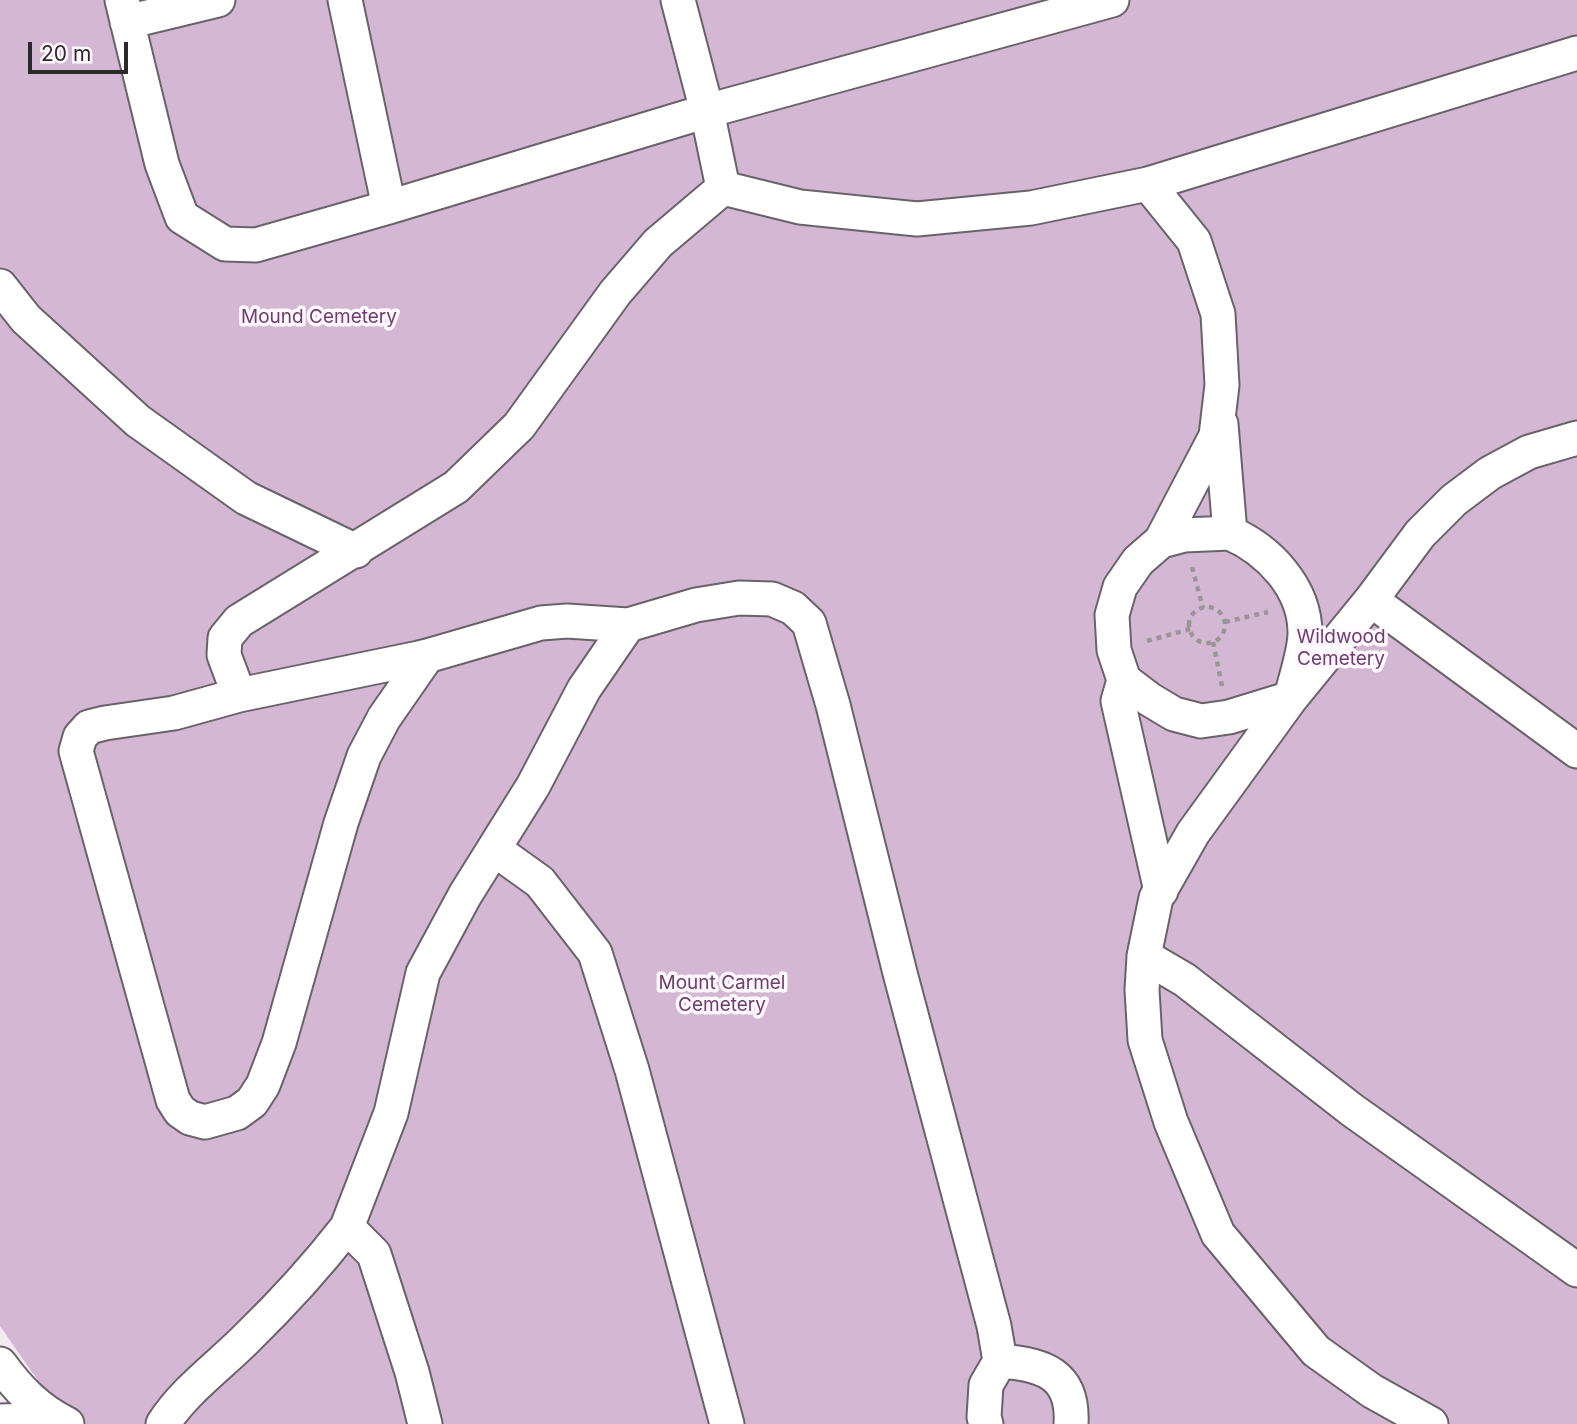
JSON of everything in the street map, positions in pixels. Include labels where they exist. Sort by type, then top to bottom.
[{"type":"lane","points":[[218,0],[125,11],[162,164],[182,217],[225,244],[256,245],[707,111],[1112,0]]},
{"type":"lane","points":[[345,0],[389,207]]},
{"type":"lane","points":[[678,0],[707,111],[723,188]]},
{"type":"lane","points":[[723,188],[800,207],[917,219],[1031,208],[1148,184],[1577,53]]},
{"type":"lane","points":[[1148,184],[1194,241],[1218,314],[1222,385],[1216,436],[1172,538]]},
{"type":"lane","points":[[239,695],[225,655],[225,638],[239,621],[456,487],[519,426],[615,292],[658,243],[723,188]]},
{"type":"lane","points":[[0,286],[26,319],[138,421],[246,498],[356,551]]},
{"type":"lane","points":[[1219,408],[1225,446],[1230,533]]},
{"type":"lane","points":[[1431,1424],[1372,1391],[1316,1351],[1219,1234],[1171,1122],[1145,1040],[1142,990],[1144,956],[1156,898],[1193,834],[1291,698],[1371,600],[1420,534],[1454,499],[1490,473],[1529,452],[1577,438]]},
{"type":"lane","points":[[1161,891],[1118,701],[1119,665],[1112,615],[1120,587],[1138,561],[1172,538],[1230,533],[1244,539],[1266,556],[1289,580],[1300,605],[1305,634],[1291,698]]},
{"type":"lane","points":[[426,656],[384,718],[364,756],[341,823],[279,1043],[263,1084],[251,1102],[237,1113],[205,1122],[190,1118],[180,1111],[173,1100],[76,751],[80,737],[89,727],[174,713],[239,695],[426,656],[541,623],[567,621],[628,625],[696,605],[739,598],[772,599],[793,608],[809,624],[833,705],[900,974],[994,1325],[1000,1361],[986,1385],[986,1424]]},
{"type":"lane","points":[[1371,600],[1577,751]]},
{"type":"lane","points":[[163,1424],[173,1408],[247,1338],[315,1268],[346,1227],[391,1113],[423,973],[465,895],[533,786],[584,689],[628,625]]},
{"type":"lane","points":[[1119,665],[1149,699],[1174,714],[1201,721],[1229,717],[1291,698]]},
{"type":"lane","points":[[494,849],[540,882],[596,953],[632,1070],[727,1424]]},
{"type":"lane","points":[[1144,956],[1185,980],[1352,1110],[1573,1258]]},
{"type":"lane","points":[[346,1227],[374,1254],[412,1372],[425,1424]]},
{"type":"lane","points":[[1000,1361],[1028,1363],[1056,1375],[1070,1397],[1072,1424]]},
{"type":"lane","points":[[0,1364],[19,1391],[61,1421]]},
{"type":"lane","points":[[0,1421],[61,1421]]},
{"type":"path","points":[[1172,538],[1203,608]]},
{"type":"path","points":[[1225,622],[1300,605]]},
{"type":"path","points":[[1203,608],[1214,609],[1223,616],[1225,622],[1221,637],[1213,642],[1196,639],[1190,629],[1194,614],[1203,608]]},
{"type":"path","points":[[1119,665],[1190,629]]},
{"type":"path","points":[[1213,642],[1229,717]]},
{"type":"green space","points":[[0,0],[1577,0],[1577,1424],[68,1424],[0,1326]]},
{"type":"park label","name":"Mound Cemetery","points":[[319,317]]},
{"type":"park label","name":"Wildwood Cemetery","points":[[1341,648]]},
{"type":"park label","name":"Mount Carmel Cemetery","points":[[722,994]]}]
